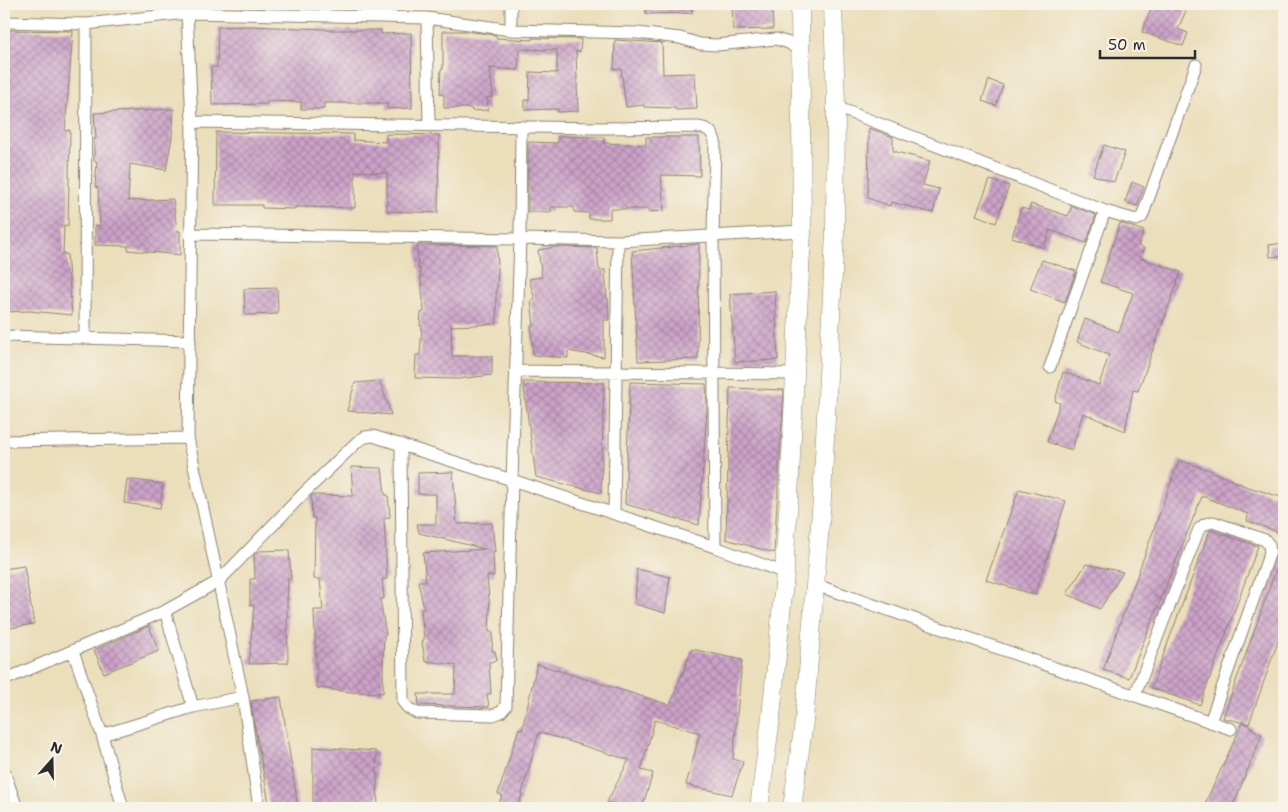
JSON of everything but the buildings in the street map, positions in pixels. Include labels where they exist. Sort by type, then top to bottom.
[{"type":"main road","points":[[758,808],[771,717],[785,573],[802,231],[800,4]]},
{"type":"main road","points":[[792,808],[804,721],[821,531],[834,241],[836,107],[833,4]]},
{"type":"street","points":[[510,30],[511,4]]},
{"type":"street","points":[[4,22],[86,24],[187,8],[427,18],[510,30],[637,33],[680,38],[700,44],[776,39],[789,44],[801,52]]},
{"type":"street","points":[[187,8],[192,122],[188,438],[243,697],[259,808]]},
{"type":"street","points":[[427,18],[429,125]]},
{"type":"street","points":[[85,338],[86,24]]},
{"type":"street","points":[[836,107],[1104,211],[1136,220],[1142,217],[1196,65]]},
{"type":"street","points":[[192,122],[521,127],[698,127],[710,130],[714,135],[715,141],[713,236],[715,547]]},
{"type":"street","points":[[401,444],[403,702],[408,708],[417,713],[494,715],[501,712],[506,706],[520,239],[521,127]]},
{"type":"street","points":[[1050,367],[1104,211]]},
{"type":"street","points":[[191,234],[618,241],[802,231]]},
{"type":"street","points":[[614,514],[618,241]]},
{"type":"street","points":[[4,336],[190,341]]},
{"type":"street","points":[[516,371],[795,374]]},
{"type":"street","points":[[4,680],[165,611],[219,581],[303,494],[357,442],[365,437],[373,436],[401,444],[715,547],[785,573]]},
{"type":"street","points":[[4,440],[188,438]]},
{"type":"street","points":[[1135,695],[1199,529],[1205,524],[1213,522],[1265,540],[1269,545],[1270,552],[1210,722]]},
{"type":"street","points":[[816,585],[1231,729]]},
{"type":"street","points":[[165,611],[193,707]]},
{"type":"street","points":[[73,650],[102,735],[123,808]]},
{"type":"street","points":[[102,735],[193,707],[243,697]]},
{"type":"street","points":[[4,771],[17,808]]}]
